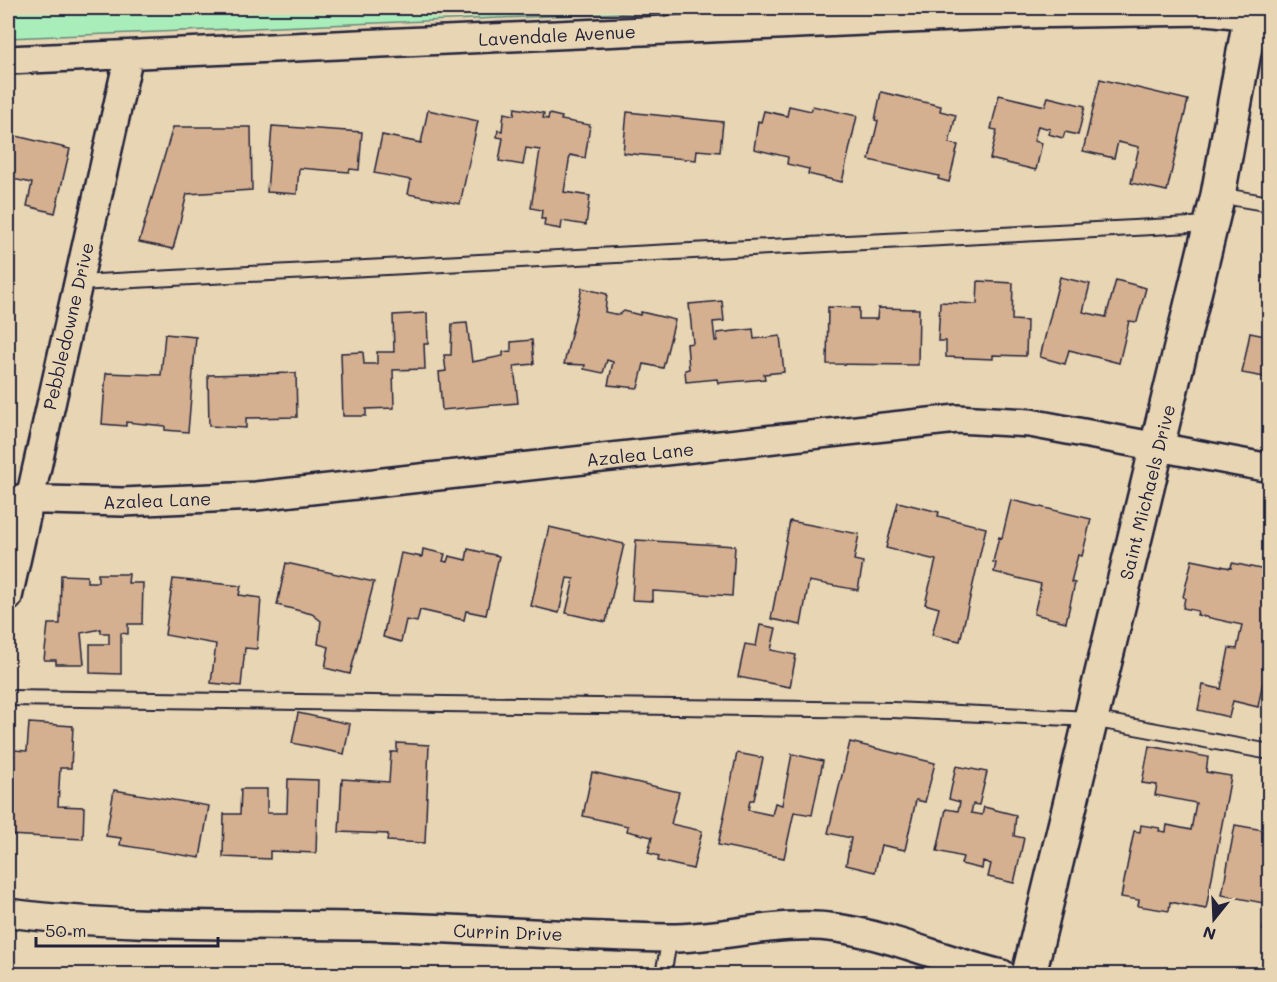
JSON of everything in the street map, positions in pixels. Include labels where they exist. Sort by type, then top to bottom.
[{"type":"street","name":"Lavendale Avenue","points":[[8,60],[1018,14],[1207,11],[1257,14]]},
{"type":"street","name":"Saint Michaels Drive","points":[[1029,975],[1159,447],[1257,14]]},
{"type":"street","name":"Pebbledowne Drive","points":[[8,597],[18,500],[78,283],[129,55]]},
{"type":"street","name":"Azalea Lane","points":[[18,500],[123,502],[256,496],[957,419],[1030,423],[1269,468]]},
{"type":"street","name":"Currin Drive","points":[[8,914],[120,921],[392,927],[670,938],[723,935],[790,926],[835,927],[878,936],[1002,975]]},
{"type":"lane","points":[[78,283],[1269,204]]},
{"type":"lane","points":[[8,698],[893,710],[1092,719],[1269,752]]},
{"type":"lane","points":[[663,975],[670,938]]},
{"type":"green space","points":[[8,8],[747,8],[8,38]]},
{"type":"building","points":[[1100,79],[1188,100],[1167,191],[1131,183],[1139,147],[1118,142],[1114,158],[1083,151]]},
{"type":"building","points":[[881,92],[941,106],[940,111],[956,115],[949,143],[958,145],[949,182],[938,179],[939,176],[869,160],[878,121],[875,120]]},
{"type":"building","points":[[999,95],[1045,106],[1048,97],[1085,106],[1078,135],[1065,132],[1063,138],[1048,134],[1050,129],[1038,126],[1034,141],[1042,143],[1036,170],[990,159],[997,130],[991,129]]},
{"type":"building","points":[[789,106],[811,111],[813,106],[857,116],[842,182],[808,174],[809,169],[787,164],[788,157],[754,149],[758,121],[761,122],[764,111],[787,116]]},
{"type":"building","points":[[515,108],[544,113],[543,118],[548,119],[549,114],[562,117],[561,120],[590,125],[585,158],[570,155],[564,192],[590,196],[586,225],[562,221],[561,229],[544,226],[545,219],[541,219],[542,210],[531,208],[540,150],[526,148],[523,165],[499,161],[503,138],[497,137],[498,130],[502,131],[504,113],[514,115]]},
{"type":"building","points":[[428,110],[478,121],[460,204],[408,194],[411,180],[374,173],[382,135],[421,143]]},
{"type":"building","points":[[627,112],[723,122],[720,152],[697,150],[696,160],[623,153]]},
{"type":"building","points":[[272,126],[362,132],[359,170],[350,169],[349,172],[299,168],[297,194],[267,192]]},
{"type":"building","points":[[173,127],[251,127],[252,190],[187,194],[173,249],[139,242]]},
{"type":"building","points":[[8,134],[70,149],[55,213],[27,206],[32,183],[8,178]]},
{"type":"building","points":[[1060,277],[1090,284],[1083,312],[1106,317],[1116,280],[1146,288],[1137,322],[1129,321],[1119,363],[1069,350],[1065,364],[1040,357]]},
{"type":"building","points":[[978,281],[1013,283],[1012,320],[1027,321],[1026,356],[993,355],[993,359],[946,357],[946,341],[938,341],[940,302],[977,304]]},
{"type":"building","points":[[582,288],[607,294],[605,312],[619,315],[624,311],[640,315],[641,312],[675,320],[663,368],[644,364],[638,388],[608,385],[613,362],[607,360],[603,373],[584,369],[585,365],[564,364]]},
{"type":"building","points":[[722,301],[724,321],[713,322],[715,341],[717,341],[717,333],[753,329],[754,339],[780,336],[784,372],[764,374],[765,379],[718,383],[717,379],[686,382],[685,370],[689,369],[687,344],[693,343],[689,304]]},
{"type":"building","points":[[828,307],[859,308],[859,319],[877,319],[878,308],[919,309],[918,365],[827,364]]},
{"type":"building","points":[[427,313],[428,344],[424,344],[425,369],[393,370],[394,408],[366,409],[366,416],[343,416],[341,353],[363,352],[364,364],[377,364],[377,352],[394,352],[393,315]]},
{"type":"building","points":[[467,323],[472,362],[503,356],[503,352],[511,351],[511,342],[532,340],[534,364],[514,366],[518,403],[442,410],[439,372],[446,371],[444,355],[451,355],[452,324]]},
{"type":"building","points":[[1250,333],[1270,337],[1270,378],[1242,373]]},
{"type":"building","points":[[165,334],[196,337],[188,432],[165,430],[165,426],[126,422],[126,426],[102,424],[106,373],[161,375]]},
{"type":"building","points":[[296,373],[297,417],[246,418],[246,428],[209,426],[208,375]]},
{"type":"building","points":[[1011,500],[1091,519],[1082,556],[1078,555],[1071,582],[1075,583],[1066,622],[1034,614],[1041,584],[994,572],[996,563],[993,562],[999,537],[1002,538]]},
{"type":"building","points":[[898,502],[939,512],[938,516],[986,528],[960,641],[932,635],[939,608],[925,604],[936,560],[886,548]]},
{"type":"building","points":[[790,521],[859,534],[854,560],[863,562],[858,590],[809,581],[801,625],[771,619]]},
{"type":"building","points":[[549,527],[624,544],[606,622],[566,613],[574,579],[567,578],[559,613],[531,606]]},
{"type":"building","points":[[636,540],[735,546],[732,596],[653,591],[653,601],[632,600]]},
{"type":"building","points":[[423,549],[445,554],[443,561],[447,562],[449,556],[466,560],[468,549],[499,556],[486,615],[466,611],[464,620],[420,610],[417,622],[406,620],[401,642],[383,637],[401,553],[422,557]]},
{"type":"building","points":[[1192,560],[1231,568],[1232,563],[1270,571],[1270,610],[1264,638],[1270,639],[1270,646],[1258,707],[1233,701],[1229,717],[1198,710],[1203,685],[1221,689],[1229,648],[1237,649],[1242,625],[1197,615],[1198,611],[1183,608],[1185,598],[1183,597]]},
{"type":"building","points":[[286,563],[374,582],[350,674],[325,668],[329,647],[318,644],[321,621],[312,614],[277,605]]},
{"type":"building","points":[[98,574],[129,574],[128,583],[143,583],[142,624],[128,624],[128,634],[121,633],[121,674],[90,673],[90,644],[109,644],[109,633],[101,633],[101,629],[81,633],[84,664],[56,664],[56,660],[44,660],[48,624],[60,624],[61,575],[87,576],[87,582],[98,582]]},
{"type":"building","points":[[173,579],[241,586],[239,595],[261,598],[257,649],[245,648],[241,686],[211,683],[216,644],[165,635]]},
{"type":"building","points":[[760,625],[776,628],[771,650],[796,655],[790,687],[738,677],[745,644],[756,646]]},
{"type":"building","points":[[298,713],[350,724],[344,754],[292,743]]},
{"type":"building","points":[[29,723],[73,726],[71,768],[60,768],[58,806],[84,807],[83,839],[9,835],[14,750],[27,751]]},
{"type":"building","points":[[850,742],[935,763],[925,802],[916,800],[905,850],[881,845],[875,872],[846,865],[851,838],[828,833]]},
{"type":"building","points":[[397,743],[429,745],[425,843],[387,841],[388,834],[339,832],[342,779],[389,782],[391,752],[397,752]]},
{"type":"building","points":[[1149,746],[1208,757],[1206,772],[1231,776],[1206,909],[1170,902],[1169,911],[1138,906],[1139,900],[1121,897],[1134,831],[1140,832],[1141,825],[1160,828],[1159,831],[1166,832],[1167,825],[1191,830],[1196,803],[1155,795],[1157,785],[1142,783]]},
{"type":"building","points":[[737,753],[763,758],[754,800],[750,800],[748,810],[772,815],[775,803],[782,805],[792,754],[823,761],[812,815],[794,812],[784,858],[718,845]]},
{"type":"building","points":[[956,766],[987,772],[979,805],[973,804],[971,813],[982,815],[984,807],[1016,815],[1014,836],[1024,838],[1014,883],[988,877],[991,864],[983,861],[982,869],[961,864],[963,857],[937,851],[946,809],[958,811],[960,802],[949,799]]},
{"type":"building","points":[[592,772],[679,792],[671,824],[702,831],[693,869],[658,861],[659,856],[648,853],[652,837],[627,831],[628,826],[583,816]]},
{"type":"building","points":[[288,779],[318,780],[316,853],[270,851],[270,859],[223,857],[224,814],[240,814],[241,789],[267,789],[267,813],[287,813]]},
{"type":"building","points":[[114,790],[209,806],[200,858],[120,845],[121,838],[106,836]]},
{"type":"building","points":[[1235,825],[1269,831],[1265,856],[1270,857],[1270,931],[1263,930],[1269,904],[1222,895]]}]
